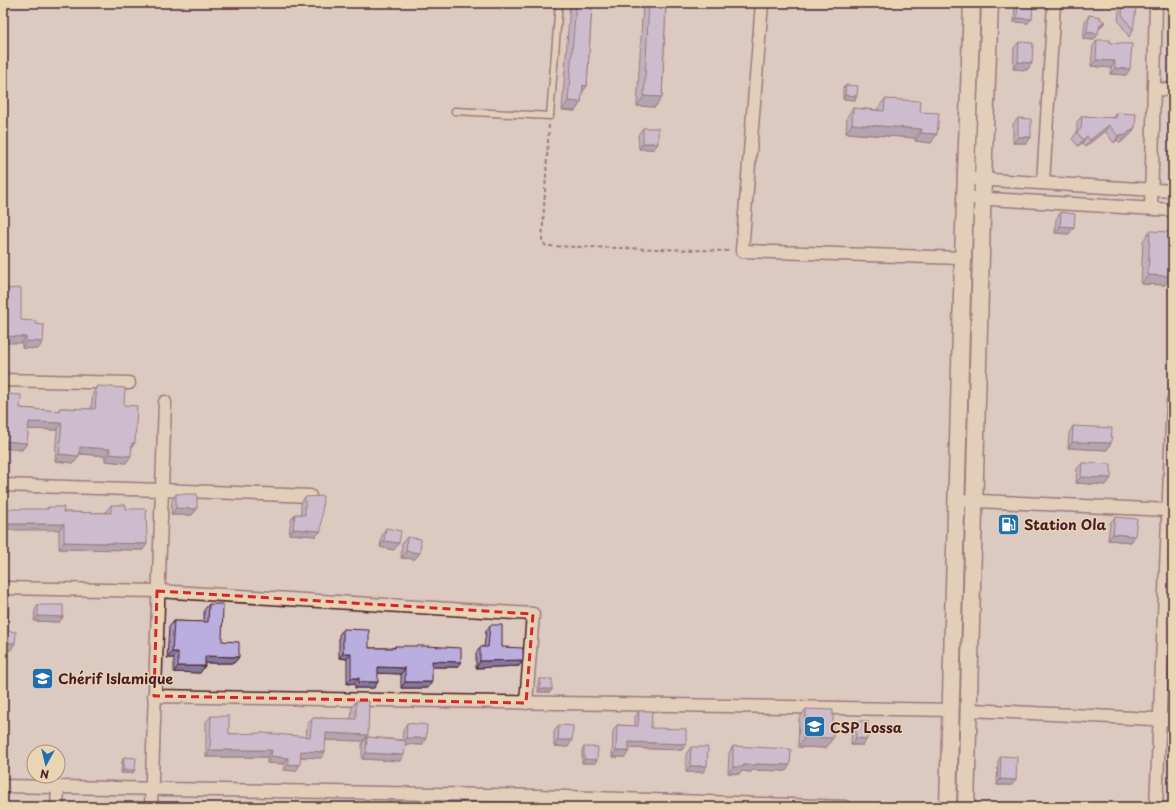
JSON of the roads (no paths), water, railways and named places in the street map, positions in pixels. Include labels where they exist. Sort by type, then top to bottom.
[{"type":"main road","points":[[948,807],[954,653],[963,258],[972,3]]},
{"type":"main road","points":[[966,807],[972,652],[983,179],[990,3]]},
{"type":"main road","points":[[954,653],[972,652]]},
{"type":"street","points":[[762,3],[742,251],[963,258]]},
{"type":"street","points":[[1043,182],[1054,3]]},
{"type":"street","points":[[1151,208],[1156,3]]},
{"type":"street","points":[[1154,89],[1173,90]]},
{"type":"street","points":[[966,179],[1043,182],[1173,191]]},
{"type":"street","points":[[965,203],[983,198],[1173,210]]},
{"type":"street","points":[[3,380],[129,383]]},
{"type":"street","points":[[1156,807],[1160,720],[1168,640],[1168,510],[1173,401]]},
{"type":"street","points":[[151,807],[160,490],[165,402]]},
{"type":"street","points":[[3,485],[310,496]]},
{"type":"street","points":[[957,500],[1168,510]]},
{"type":"street","points":[[3,588],[157,591],[533,614],[526,703]]},
{"type":"street","points":[[154,696],[952,710]]},
{"type":"street","points":[[970,710],[1173,720]]},
{"type":"street","points":[[3,786],[152,788],[536,801],[845,807]]},
{"type":"street","points":[[57,807],[58,786]]},
{"type":"lane","points":[[455,111],[550,116],[559,3]]},
{"type":"place","name":"Station Ola","points":[[1009,524]]},
{"type":"place","name":"Chérif Islamique","points":[[43,678]]},
{"type":"place","name":"CSP Lossa","points":[[814,727]]}]
